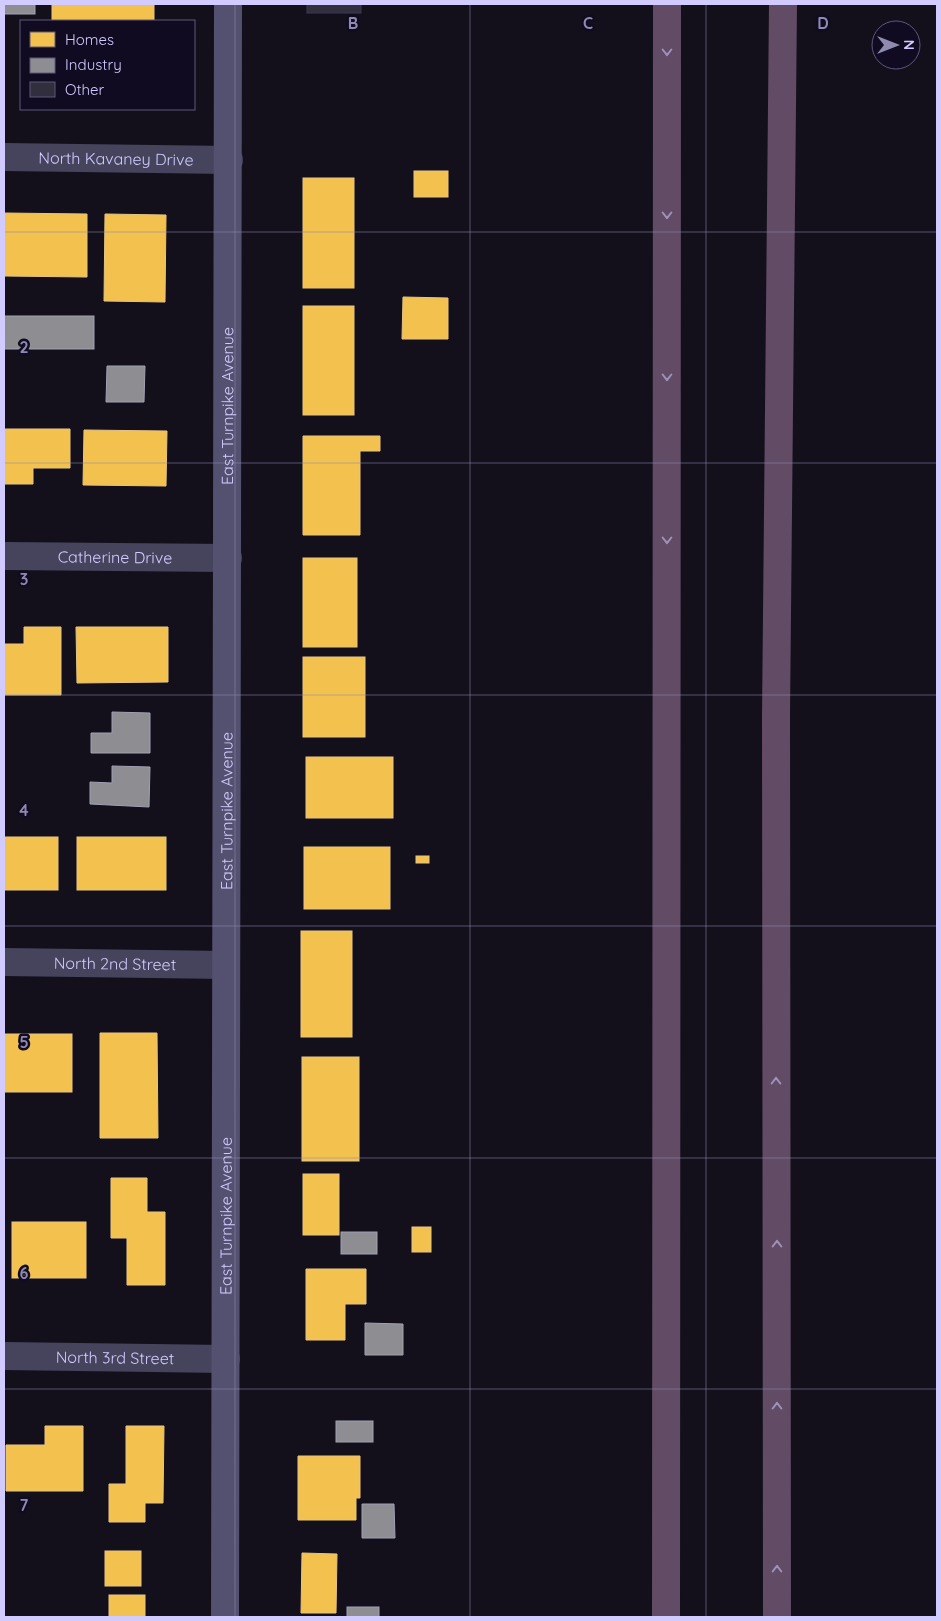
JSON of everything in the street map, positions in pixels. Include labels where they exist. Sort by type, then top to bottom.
[{"type":"highway","points":[[666,1617],[667,4]]},
{"type":"highway","points":[[778,1617],[776,715],[782,4]]},
{"type":"street","name":"East Turnpike Avenue","points":[[225,1617],[228,4]]},
{"type":"street","name":"North Kavaney Drive","points":[[4,157],[229,160]]},
{"type":"street","name":"Catherine Drive","points":[[4,556],[228,558]]},
{"type":"street","name":"North 2nd Street","points":[[4,962],[226,965]]},
{"type":"street","name":"North 3rd Street","points":[[4,1356],[226,1359]]},
{"type":"building: Homes","points":[[52,4],[154,4],[154,20],[52,20]]},
{"type":"building: Homes","points":[[414,171],[448,171],[448,197],[414,197]]},
{"type":"building: Homes","points":[[303,178],[354,178],[354,288],[303,288]]},
{"type":"building: Homes","points":[[4,213],[87,214],[87,277],[4,276]]},
{"type":"building: Homes","points":[[105,214],[166,215],[165,302],[104,301]]},
{"type":"building: Homes","points":[[403,297],[448,298],[448,339],[402,339]]},
{"type":"building: Homes","points":[[303,306],[354,306],[354,415],[303,415]]},
{"type":"building: Homes","points":[[4,429],[70,429],[70,468],[33,468],[33,484],[4,484]]},
{"type":"building: Homes","points":[[84,430],[167,431],[166,486],[83,485]]},
{"type":"building: Homes","points":[[303,436],[380,436],[380,451],[360,451],[360,535],[303,535]]},
{"type":"building: Homes","points":[[303,558],[357,558],[357,647],[303,647]]},
{"type":"building: Homes","points":[[24,627],[61,627],[61,695],[4,695],[4,644],[24,644]]},
{"type":"building: Homes","points":[[76,627],[168,627],[168,682],[77,683]]},
{"type":"building: Homes","points":[[303,657],[365,657],[365,737],[303,737]]},
{"type":"building: Homes","points":[[306,757],[393,757],[393,818],[306,818]]},
{"type":"building: Homes","points":[[4,837],[58,837],[58,890],[4,890]]},
{"type":"building: Homes","points":[[77,837],[166,837],[166,890],[77,890]]},
{"type":"building: Homes","points":[[304,847],[390,847],[390,909],[304,909]]},
{"type":"building: Homes","points":[[416,856],[429,856],[429,863],[416,863]]},
{"type":"building: Homes","points":[[301,931],[352,931],[352,1037],[301,1037]]},
{"type":"building: Homes","points":[[100,1033],[157,1033],[158,1138],[100,1138]]},
{"type":"building: Homes","points":[[4,1034],[72,1034],[72,1092],[4,1092]]},
{"type":"building: Homes","points":[[302,1057],[359,1057],[359,1161],[302,1161]]},
{"type":"building: Homes","points":[[303,1174],[339,1174],[339,1235],[303,1235]]},
{"type":"building: Homes","points":[[111,1178],[147,1178],[147,1212],[165,1212],[165,1285],[127,1285],[127,1238],[111,1238]]},
{"type":"building: Homes","points":[[12,1222],[86,1222],[86,1278],[12,1278]]},
{"type":"building: Homes","points":[[412,1227],[431,1227],[431,1252],[412,1252]]},
{"type":"building: Homes","points":[[306,1269],[366,1269],[366,1304],[345,1304],[345,1340],[306,1340]]},
{"type":"building: Homes","points":[[45,1426],[83,1426],[83,1491],[6,1491],[6,1445],[45,1445]]},
{"type":"building: Homes","points":[[126,1426],[164,1426],[163,1503],[145,1503],[145,1522],[109,1522],[109,1484],[126,1484]]},
{"type":"building: Homes","points":[[298,1456],[360,1456],[360,1498],[356,1498],[356,1520],[298,1520]]},
{"type":"building: Homes","points":[[105,1551],[141,1551],[141,1586],[105,1586]]},
{"type":"building: Homes","points":[[302,1553],[337,1554],[336,1613],[301,1613]]},
{"type":"building: Homes","points":[[109,1595],[145,1595],[145,1617],[109,1617]]},
{"type":"building: Industry","points":[[4,4],[35,4],[35,14],[4,14]]},
{"type":"building: Industry","points":[[4,316],[94,316],[94,349],[4,349]]},
{"type":"building: Industry","points":[[107,366],[145,366],[144,402],[106,402]]},
{"type":"building: Industry","points":[[112,712],[150,713],[150,753],[91,753],[91,733],[112,733]]},
{"type":"building: Industry","points":[[112,766],[150,767],[149,807],[90,804],[90,782],[112,783]]},
{"type":"building: Industry","points":[[341,1232],[377,1232],[377,1254],[341,1254]]},
{"type":"building: Industry","points":[[365,1323],[403,1324],[403,1355],[365,1355]]},
{"type":"building: Industry","points":[[336,1421],[373,1421],[373,1442],[336,1442]]},
{"type":"building: Industry","points":[[362,1504],[394,1504],[395,1538],[362,1538]]},
{"type":"building: Industry","points":[[347,1607],[379,1607],[379,1617],[347,1617]]},
{"type":"building: Other","points":[[307,4],[361,4],[361,13],[307,13]]}]
